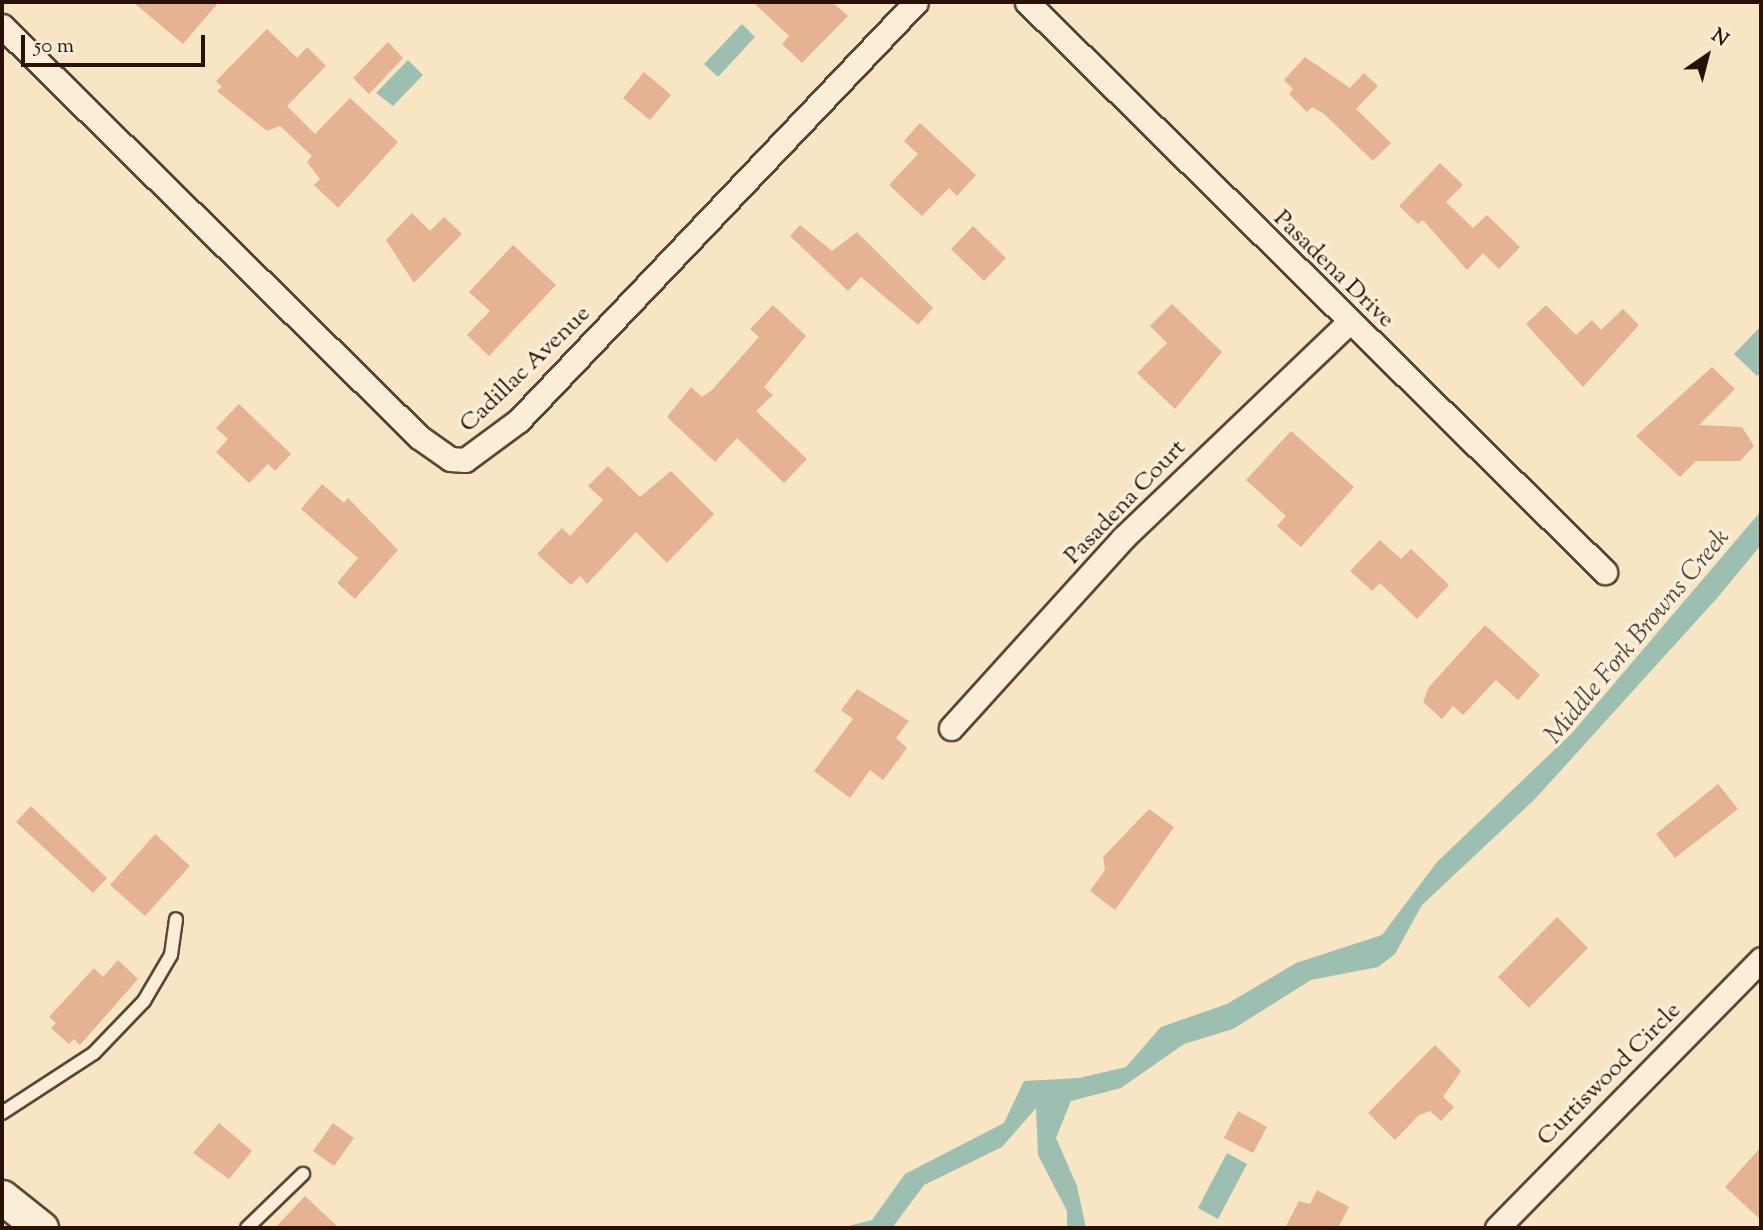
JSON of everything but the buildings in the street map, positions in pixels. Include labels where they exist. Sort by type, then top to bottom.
[{"type":"main road","points":[[2,1196],[41,1228]]},
{"type":"street","name":"Cadillac Avenue","points":[[2,26],[419,437],[450,459],[465,460],[519,420],[916,2]]},
{"type":"street","name":"Pasadena Drive","points":[[1027,2],[1347,324],[1428,394],[1465,439],[1605,572]]},
{"type":"street","name":"Pasadena Court","points":[[951,728],[1123,538],[1347,324]]},
{"type":"street","name":"Curtiswood Circle","points":[[1497,1228],[1761,959]]},
{"type":"lane","points":[[2,1113],[94,1053],[144,1001],[171,954],[176,919]]},
{"type":"lane","points":[[247,1228],[303,1174]]},
{"type":"shaded area","points":[[742,24],[755,37],[718,77],[704,64]]},
{"type":"shaded area","points":[[408,60],[423,75],[393,106],[376,93]]},
{"type":"shaded area","points":[[1761,326],[1761,373],[1757,376],[1734,354]]},
{"type":"shaded area","points":[[1761,511],[1761,545],[1718,597],[1535,799],[1422,905],[1395,954],[1378,967],[1311,980],[1233,1029],[1184,1044],[1121,1088],[1071,1101],[1056,1138],[1077,1186],[1086,1228],[1067,1228],[1067,1211],[1038,1155],[1036,1108],[1002,1147],[924,1185],[892,1228],[841,1228],[872,1220],[905,1174],[1004,1123],[1024,1081],[1079,1078],[1126,1067],[1161,1027],[1227,1004],[1296,963],[1382,935],[1437,862],[1572,733]]},
{"type":"shaded area","points":[[1227,1153],[1247,1164],[1218,1219],[1198,1208]]},
{"type":"water label","name":"Middle Fork Browns Creek","points":[[1638,637]]}]
